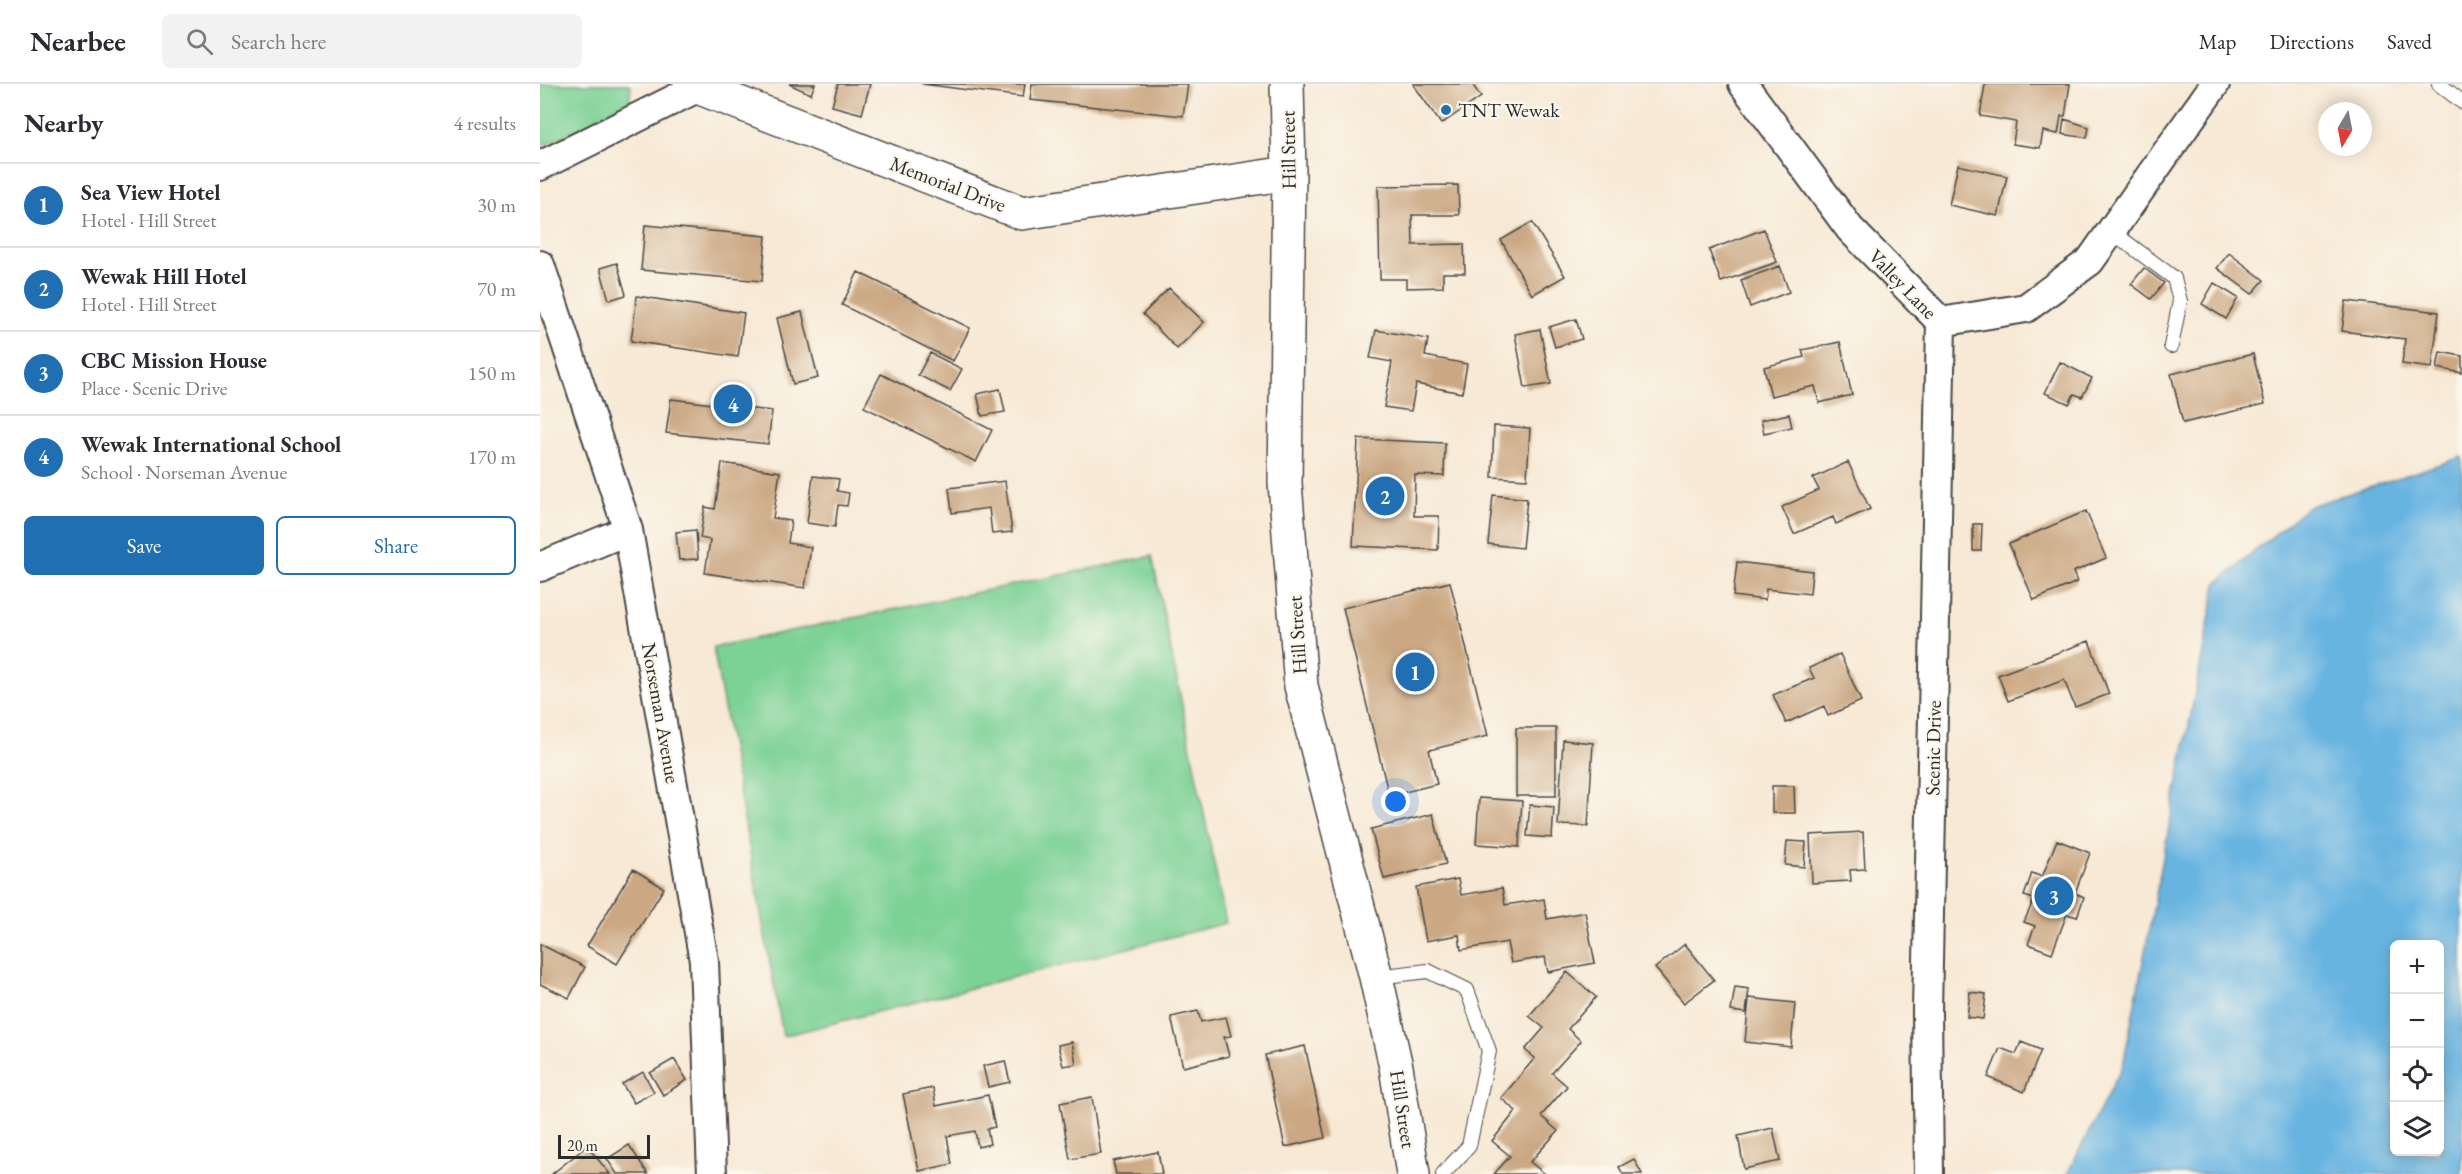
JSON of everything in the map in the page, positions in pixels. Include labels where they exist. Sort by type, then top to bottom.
[{"type":"street","name":"Hill Street","points":[[1287,84],[1289,173],[1285,483],[1301,686],[1376,977],[1396,1067],[1413,1174]]},
{"type":"street","name":"Valley Lane","points":[[1743,84],[1850,229],[1941,322],[2026,308],[2090,261],[2215,84]]},
{"type":"street","name":"Memorial Drive","points":[[693,86],[1022,213],[1289,173]]},
{"type":"street","points":[[540,166],[693,86]]},
{"type":"street","name":"Norseman Avenue","points":[[540,264],[628,530],[704,961],[712,1174]]},
{"type":"street","name":"Scenic Drive","points":[[1929,1174],[1927,1011],[1941,322]]},
{"type":"street","points":[[540,567],[628,530]]},
{"type":"lane","points":[[2439,84],[2462,102]]},
{"type":"lane","points":[[2111,231],[2174,278],[2180,301],[2171,346]]},
{"type":"lane","points":[[1376,977],[1428,972],[1467,990],[1489,1051],[1469,1146],[1443,1174]]},
{"type":"green space","points":[[540,84],[628,84],[631,86],[629,107],[540,147]]},
{"type":"green space","points":[[1152,556],[1226,923],[783,1036],[713,647]]},
{"type":"water","points":[[2462,457],[2462,1174],[2067,1174],[2123,1065],[2216,584],[2307,507]]},
{"type":"building","points":[[789,84],[815,84],[811,94]]},
{"type":"building","points":[[838,84],[870,84],[862,114],[832,106]]},
{"type":"building","points":[[922,84],[1025,84],[1023,97]]},
{"type":"building","points":[[1032,84],[1188,84],[1183,116],[1030,100]]},
{"type":"building","name":"TNT Wewak","points":[[1413,84],[1472,84],[1481,97],[1441,124]]},
{"type":"building","points":[[1985,84],[2070,84],[2065,116],[2061,116],[2058,134],[2043,131],[2040,148],[2013,144],[2016,122],[1980,116]]},
{"type":"building","points":[[2064,119],[2089,127],[2087,138],[2062,134]]},
{"type":"building","points":[[1958,165],[2007,176],[1998,216],[1949,205]]},
{"type":"building","points":[[1458,185],[1459,215],[1412,215],[1413,245],[1464,244],[1465,273],[1443,273],[1443,287],[1406,288],[1406,279],[1380,279],[1378,186]]},
{"type":"building","points":[[1532,222],[1565,276],[1532,295],[1501,240]]},
{"type":"building","points":[[645,225],[766,236],[762,281],[641,270]]},
{"type":"building","points":[[1764,229],[1777,262],[1721,282],[1709,250]]},
{"type":"building","points":[[2229,253],[2264,280],[2252,294],[2217,268]]},
{"type":"building","points":[[617,263],[626,295],[609,300],[600,268]]},
{"type":"building","points":[[1780,266],[1789,292],[1750,307],[1741,280]]},
{"type":"building","points":[[2144,268],[2164,283],[2151,299],[2131,284]]},
{"type":"building","points":[[858,272],[970,328],[953,361],[842,305]]},
{"type":"building","points":[[2214,283],[2238,298],[2226,319],[2202,304]]},
{"type":"building","points":[[1169,288],[1204,322],[1177,349],[1143,314]]},
{"type":"building","points":[[637,296],[744,313],[738,357],[631,341]]},
{"type":"building","points":[[2346,301],[2439,312],[2432,368],[2402,364],[2405,339],[2342,331]]},
{"type":"building","points":[[802,312],[818,378],[793,384],[777,318]]},
{"type":"building","points":[[1576,319],[1582,339],[1555,347],[1549,327]]},
{"type":"building","points":[[1540,329],[1551,384],[1525,388],[1515,334]]},
{"type":"building","points":[[1376,330],[1428,339],[1425,356],[1467,364],[1462,393],[1416,384],[1411,411],[1384,407],[1392,362],[1370,358]]},
{"type":"building","points":[[1840,342],[1852,395],[1819,403],[1815,386],[1771,396],[1764,367],[1804,357],[1802,350]]},
{"type":"building","points":[[2440,352],[2462,356],[2462,373],[2437,368]]},
{"type":"building","points":[[930,353],[962,369],[950,391],[918,375]]},
{"type":"building","points":[[2253,354],[2265,404],[2183,423],[2171,374]]},
{"type":"building","points":[[2060,362],[2092,378],[2082,397],[2074,394],[2069,404],[2045,393]]},
{"type":"building","points":[[881,374],[992,430],[976,462],[864,407]]},
{"type":"building","points":[[1000,389],[1005,412],[982,416],[977,394]]},
{"type":"building","points":[[671,399],[772,411],[768,444],[666,433]]},
{"type":"building","points":[[1789,414],[1792,427],[1764,433],[1761,420]]},
{"type":"building","points":[[1494,426],[1530,428],[1527,479],[1492,477]]},
{"type":"building","points":[[1358,439],[1445,443],[1444,476],[1415,475],[1414,516],[1439,516],[1438,550],[1353,546]]},
{"type":"building","points":[[1848,462],[1870,509],[1836,524],[1833,517],[1794,534],[1782,507],[1819,490],[1813,478]]},
{"type":"building","points":[[722,463],[780,472],[773,518],[791,521],[788,543],[811,547],[805,588],[705,573],[710,540],[700,538],[705,507],[715,509]]},
{"type":"building","points":[[813,476],[839,479],[837,491],[849,493],[847,506],[838,505],[835,527],[807,523]]},
{"type":"building","points":[[1005,481],[1012,532],[992,534],[989,508],[952,513],[949,488]]},
{"type":"building","points":[[1493,495],[1527,499],[1522,548],[1488,544]]},
{"type":"building","points":[[2086,511],[2106,558],[2073,572],[2077,582],[2034,600],[2009,544]]},
{"type":"building","points":[[1973,524],[1982,524],[1981,551],[1973,551]]},
{"type":"building","points":[[696,530],[698,559],[679,560],[676,532]]},
{"type":"building","points":[[1737,562],[1812,571],[1810,594],[1766,589],[1765,600],[1733,596]]},
{"type":"building","points":[[1450,582],[1488,736],[1429,750],[1437,784],[1389,796],[1343,608]]},
{"type":"building","points":[[2089,641],[2109,694],[2075,707],[2064,680],[2008,701],[1998,675]]},
{"type":"building","points":[[1840,654],[1861,701],[1828,716],[1824,706],[1786,723],[1773,695],[1814,678],[1809,668]]},
{"type":"building","points":[[1516,728],[1556,728],[1556,796],[1516,796]]},
{"type":"building","points":[[1563,740],[1593,743],[1588,826],[1558,825]]},
{"type":"building","points":[[1772,786],[1794,786],[1795,813],[1772,813]]},
{"type":"building","points":[[1479,798],[1522,801],[1519,847],[1476,844]]},
{"type":"building","points":[[1530,805],[1554,807],[1552,838],[1527,836]]},
{"type":"building","points":[[1433,814],[1446,864],[1384,879],[1371,829]]},
{"type":"building","points":[[1863,832],[1865,869],[1850,870],[1851,881],[1812,883],[1810,835]]},
{"type":"building","points":[[2057,840],[2090,853],[2075,893],[2084,897],[2077,917],[2067,914],[2052,953],[2028,944],[2035,926],[2024,922],[2034,899],[2024,896],[2032,873],[2042,877]]},
{"type":"building","points":[[1787,841],[1806,842],[1804,867],[1785,865]]},
{"type":"building","points":[[633,869],[664,888],[617,964],[587,946]]},
{"type":"building","points":[[1458,879],[1461,895],[1502,888],[1505,905],[1544,899],[1547,919],[1585,912],[1595,963],[1548,972],[1545,957],[1511,963],[1507,942],[1461,950],[1459,935],[1426,941],[1416,887]]},
{"type":"building","points":[[540,944],[585,967],[569,998],[540,984]]},
{"type":"building","points":[[1685,944],[1714,980],[1684,1003],[1655,968]]},
{"type":"building","points":[[1567,972],[1596,997],[1568,1029],[1581,1041],[1552,1073],[1567,1086],[1541,1116],[1558,1131],[1530,1162],[1545,1174],[1494,1174],[1510,1156],[1492,1141],[1516,1111],[1501,1098],[1535,1058],[1525,1050],[1544,1028],[1529,1016]]},
{"type":"building","points":[[1735,987],[1749,989],[1746,1013],[1731,1011]]},
{"type":"building","points":[[1970,992],[1986,994],[1983,1019],[1967,1017]]},
{"type":"building","points":[[1749,998],[1795,1003],[1791,1047],[1745,1042]]},
{"type":"building","points":[[1198,1011],[1201,1022],[1226,1017],[1231,1036],[1224,1037],[1229,1056],[1183,1067],[1171,1017]]},
{"type":"building","points":[[1072,1042],[1076,1064],[1063,1066],[1058,1045]]},
{"type":"building","points":[[2021,1042],[2041,1050],[2024,1092],[1988,1077],[2000,1048],[2016,1054]]},
{"type":"building","points":[[1305,1046],[1325,1138],[1285,1147],[1265,1055]]},
{"type":"building","points":[[674,1059],[687,1080],[663,1095],[650,1073]]},
{"type":"building","points":[[1005,1061],[1010,1082],[988,1087],[983,1066]]},
{"type":"building","points":[[643,1072],[654,1092],[634,1103],[622,1084]]},
{"type":"building","points":[[933,1088],[936,1106],[988,1095],[995,1127],[987,1129],[990,1144],[978,1147],[975,1131],[947,1136],[952,1164],[919,1171],[903,1094]]},
{"type":"building","points":[[1092,1097],[1101,1154],[1070,1159],[1060,1103]]},
{"type":"building","points":[[1773,1128],[1780,1161],[1744,1169],[1738,1136]]},
{"type":"building","points":[[629,1145],[648,1174],[617,1174],[607,1159]]},
{"type":"building","points":[[587,1146],[610,1174],[552,1174]]},
{"type":"building","points":[[1158,1152],[1162,1174],[1116,1174],[1113,1161]]},
{"type":"building","points":[[1634,1159],[1642,1174],[1623,1174],[1619,1167]]},
{"type":"place","name":"TNT Wewak","points":[[1446,110]]},
{"type":"place","name":"Wewak International School","points":[[733,404]]},
{"type":"place","name":"Wewak Hill Hotel","points":[[1385,496]]},
{"type":"place","name":"Sea View Hotel","points":[[1415,672]]},
{"type":"place","name":"CBC Mission House","points":[[2054,896]]}]
